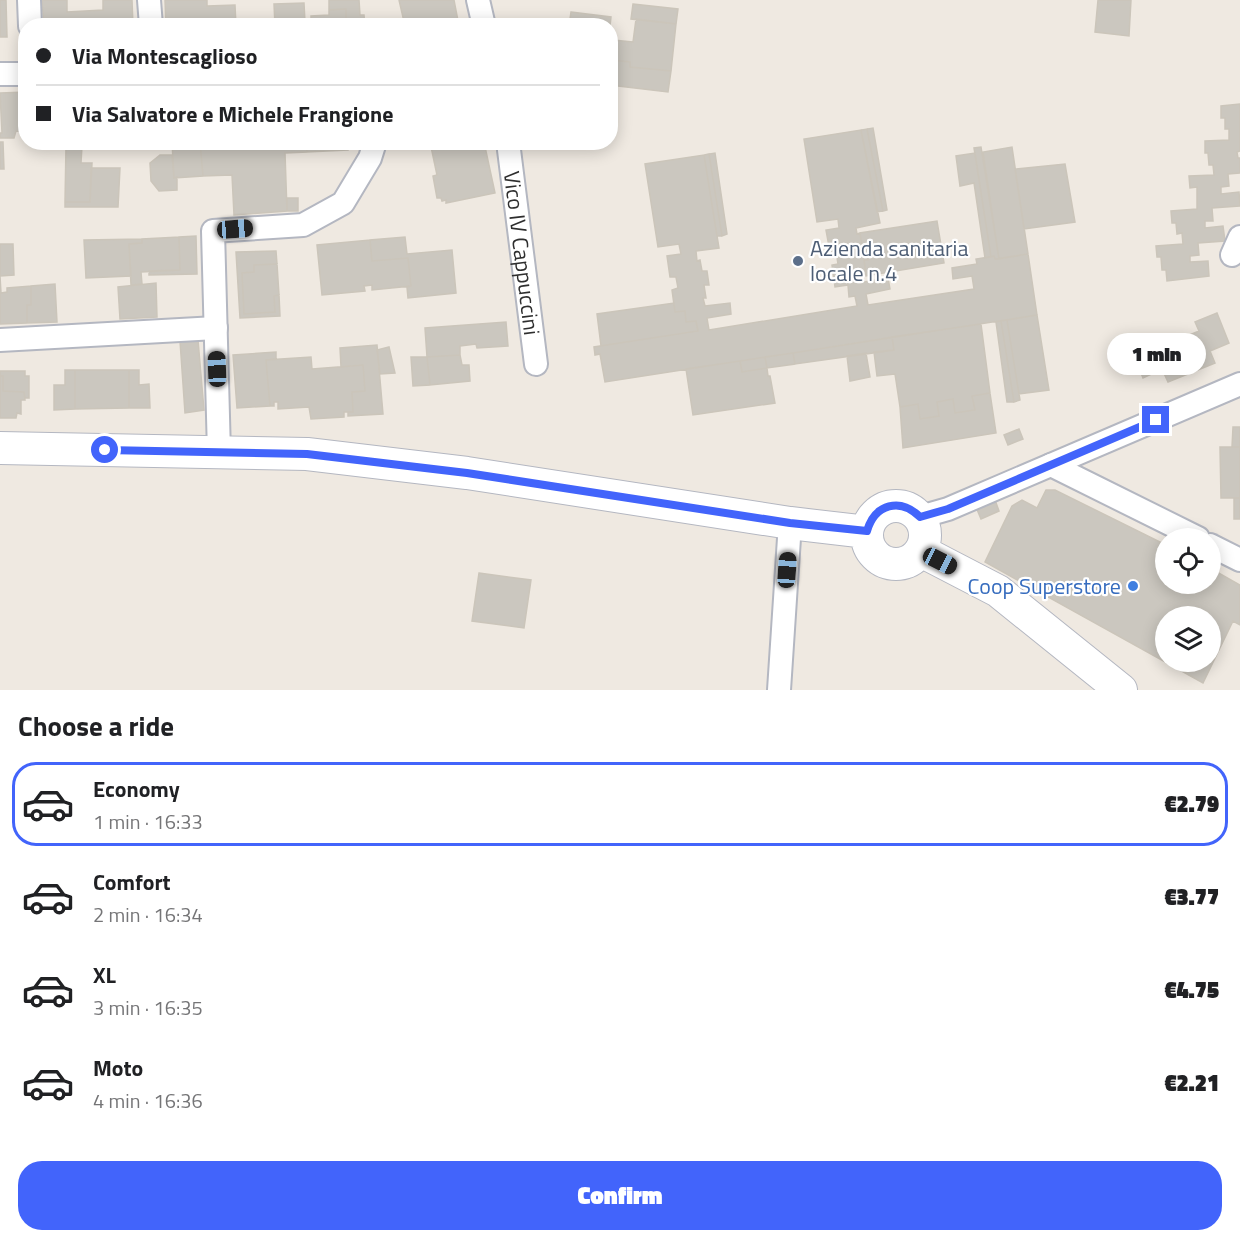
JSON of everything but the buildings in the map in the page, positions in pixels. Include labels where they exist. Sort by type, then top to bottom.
[{"type":"main road","points":[[0,448],[307,454],[467,473],[790,523],[867,531]]},
{"type":"main road","points":[[904,506],[913,510],[920,517],[926,537],[921,551],[911,561],[893,565],[884,562],[871,550],[867,542],[867,531],[870,522],[884,508],[904,506]]},
{"type":"main road","points":[[921,551],[998,591],[1121,690]]},
{"type":"street","points":[[28,0],[29,18]]},
{"type":"street","points":[[149,0],[150,18]]},
{"type":"street","points":[[478,0],[482,18]]},
{"type":"street","points":[[0,74],[18,74]]},
{"type":"street","points":[[219,453],[213,231],[303,225],[343,203],[372,150]]},
{"type":"street","name":"Vico IV Cappuccini","points":[[509,150],[536,364]]},
{"type":"street","points":[[0,340],[216,328]]},
{"type":"street","points":[[920,517],[948,509],[1240,384]]},
{"type":"street","points":[[1051,465],[1178,528]]},
{"type":"street","points":[[779,690],[790,523]]},
{"type":"street","points":[[1221,550],[1240,560]]},
{"type":"place","name":"Azienda sanitaria locale n.4","points":[[798,261]]},
{"type":"place","name":"Coop Superstore","points":[[1133,586]]},
{"type":"route","points":[[105,450],[307,454],[467,473],[790,523],[867,531],[870,522],[884,508],[904,506],[913,510],[920,517],[948,509],[1156,420]]}]
